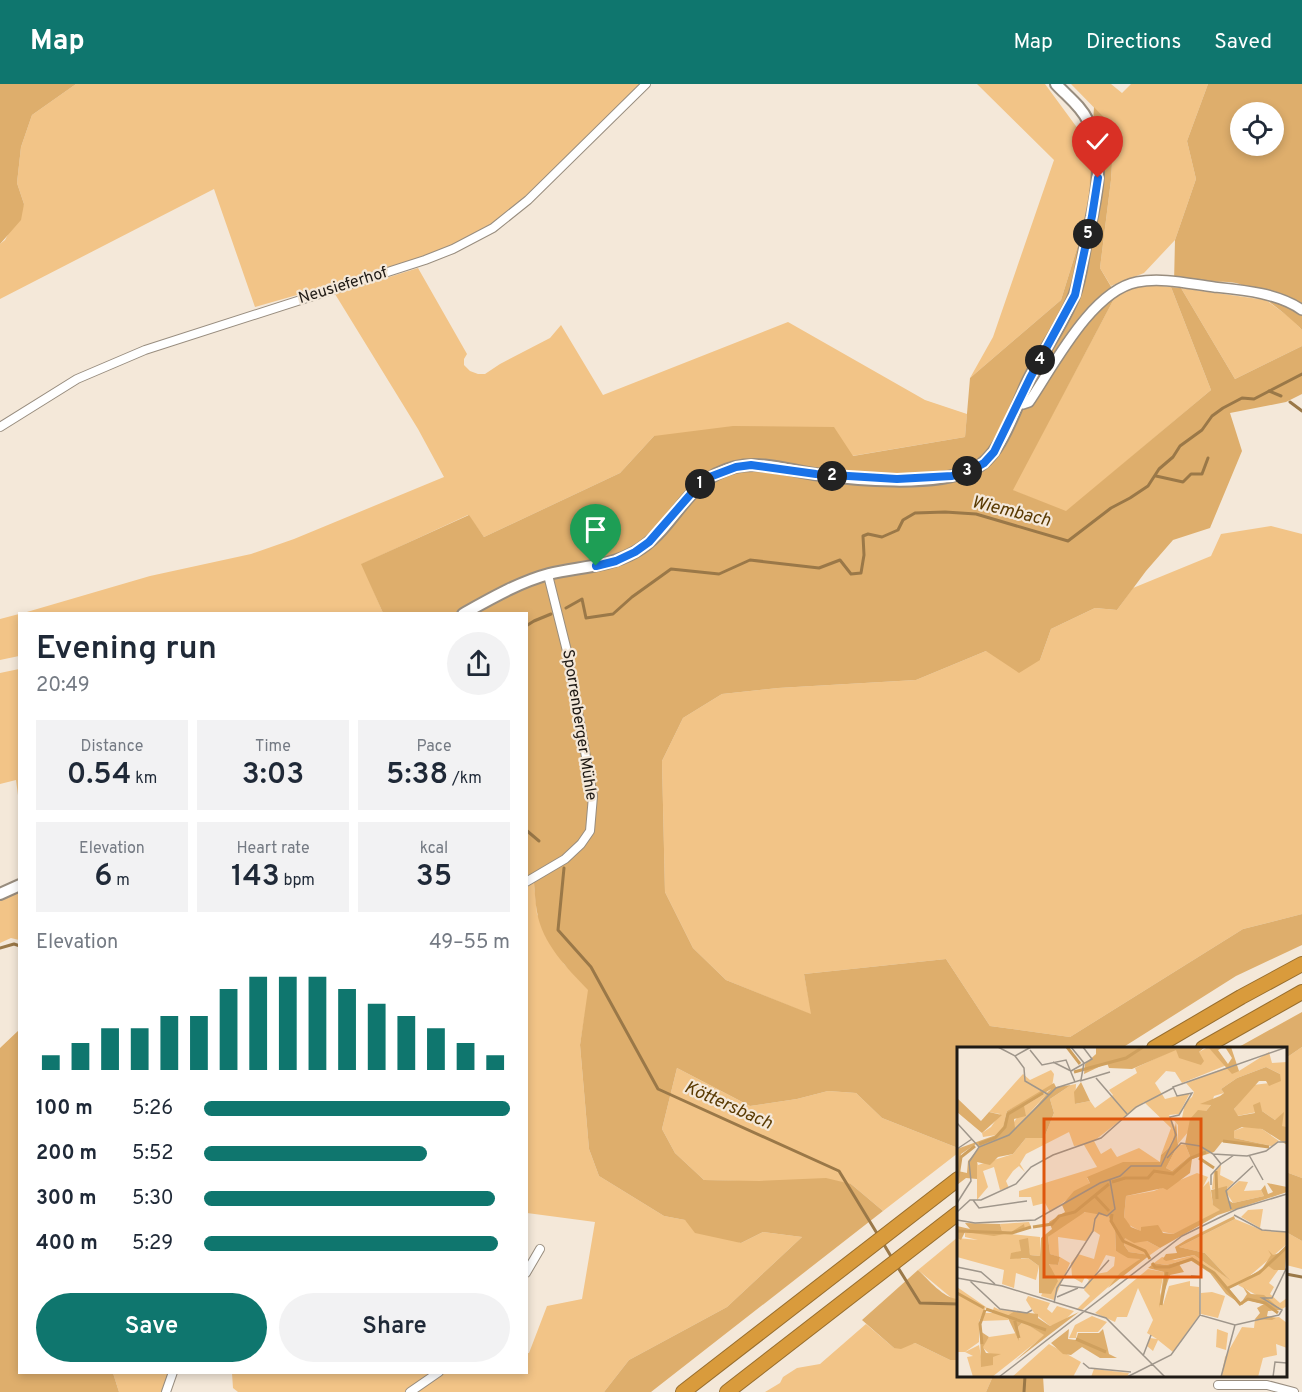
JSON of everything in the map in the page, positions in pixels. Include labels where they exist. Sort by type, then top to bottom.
[{"type":"highway","points":[[1156,1047],[1302,964]]},
{"type":"highway","points":[[1205,1047],[1302,992]]},
{"type":"highway","points":[[683,1392],[957,1180]]},
{"type":"highway","points":[[727,1392],[957,1214]]},
{"type":"main road","points":[[467,612],[516,587],[548,574],[616,561],[635,552],[649,542],[701,483],[736,467],[751,465],[828,475],[897,479],[952,476],[972,470],[984,463],[994,452],[1075,295],[1097,187],[1098,164],[1091,127],[1083,112],[1056,84]]},
{"type":"main road","points":[[0,894],[18,886]]},
{"type":"street","name":"Neusieferhof","points":[[0,427],[77,379],[146,350],[425,260],[478,237],[528,200],[646,84]]},
{"type":"street","points":[[1018,403],[1029,402],[1065,345],[1096,307],[1125,286],[1137,282],[1175,282],[1234,289],[1292,303],[1302,310]]},
{"type":"street","name":"Sporrenberger Mühle","points":[[528,881],[564,859],[581,844],[590,831],[592,813],[593,796],[584,740],[567,651],[548,574]]},
{"type":"street","points":[[528,1270],[540,1249]]},
{"type":"street","points":[[166,1392],[172,1374]]},
{"type":"street","points":[[410,1392],[436,1374]]},
{"type":"street","points":[[1218,1385],[1267,1385],[1294,1392]]},
{"type":"shaded area","points":[[0,84],[76,84],[32,115],[21,147],[17,183],[24,204],[21,220],[0,244]]},
{"type":"shaded area","points":[[76,84],[642,84],[528,200],[476,235],[423,259],[255,307],[214,189],[0,299],[0,244],[5,240],[24,204],[17,183],[21,147],[32,115]]},
{"type":"shaded area","points":[[977,84],[1045,84],[1092,148],[1088,213],[1061,300],[970,378],[993,337],[1054,160]]},
{"type":"shaded area","points":[[1071,84],[1111,84],[1122,93],[1131,84],[1208,84],[1187,141],[1196,179],[1175,240],[1144,273],[1111,286],[1100,268],[1111,180],[1114,128]]},
{"type":"shaded area","points":[[1208,84],[1302,84],[1302,330],[1271,303],[1252,290],[1236,283],[1174,283],[1175,240],[1196,179],[1187,141]]},
{"type":"shaded area","points":[[1094,107],[1114,128],[1111,180],[1100,268],[1116,295],[1013,490],[1066,511],[1211,390],[1171,287],[1181,288],[1235,379],[1302,346],[1302,394],[1286,402],[1230,413],[1242,451],[1210,528],[1173,540],[1117,610],[1095,608],[1051,629],[1040,660],[1019,673],[986,651],[916,680],[778,688],[722,694],[683,718],[662,761],[665,892],[693,948],[726,980],[811,1014],[804,974],[946,959],[990,1026],[1070,1037],[1243,929],[1302,914],[1302,945],[1236,976],[1124,1047],[957,1047],[957,1148],[882,1118],[856,1093],[828,1091],[797,1099],[750,1106],[677,1068],[662,1129],[675,1153],[704,1180],[759,1181],[826,1178],[851,1184],[883,1211],[651,1392],[604,1392],[629,1360],[727,1307],[802,1237],[763,1232],[741,1243],[695,1233],[685,1220],[664,1216],[599,1176],[589,1149],[580,1045],[588,990],[550,945],[536,908],[534,883],[528,883],[528,612],[383,612],[361,564],[469,515],[484,537],[620,473],[654,436],[733,426],[834,427],[853,456],[965,437],[970,378],[1061,300],[1088,213]]},
{"type":"shaded area","points":[[418,268],[467,354],[464,365],[470,371],[485,374],[550,338],[561,325],[603,395],[788,322],[925,400],[967,414],[965,437],[852,456],[654,436],[620,473],[484,537],[468,515],[362,564],[383,612],[27,612],[150,576],[251,554],[294,539],[444,477],[418,429],[335,294]]},
{"type":"shaded area","points":[[1150,285],[1171,287],[1211,390],[1066,512],[1012,490],[1116,295],[1132,287]]},
{"type":"shaded area","points":[[1181,288],[1266,300],[1292,319],[1302,330],[1302,346],[1235,379]]},
{"type":"shaded area","points":[[1271,526],[1302,534],[1302,914],[1243,929],[1070,1037],[990,1026],[946,959],[804,974],[812,1015],[726,980],[693,948],[665,892],[662,761],[683,718],[722,694],[778,688],[916,680],[986,651],[1040,660],[1051,629],[1095,608],[1117,610],[1133,588],[1211,556],[1221,534]]},
{"type":"shaded area","points":[[18,614],[18,656],[0,660],[0,619]]},
{"type":"shaded area","points":[[18,669],[18,795],[16,780],[0,784],[0,673]]},
{"type":"shaded area","points":[[528,883],[534,883],[537,914],[564,964],[589,990],[580,1045],[589,1149],[599,1176],[664,1216],[685,1220],[741,1243],[763,1232],[802,1237],[727,1307],[629,1360],[604,1392],[238,1392],[233,1388],[232,1374],[528,1374],[528,1353],[547,1306],[582,1299],[595,1222],[528,1213]]},
{"type":"shaded area","points":[[18,892],[18,940],[11,938],[0,943],[0,901]]},
{"type":"shaded area","points":[[1302,1012],[1302,1047],[1287,1057],[1287,1047],[1239,1047]]},
{"type":"shaded area","points":[[18,1031],[18,1374],[113,1374],[119,1392],[0,1392],[0,1048]]},
{"type":"shaded area","points":[[1302,1047],[1302,1178],[1287,1172],[1287,1057]]},
{"type":"shaded area","points":[[677,1068],[750,1106],[797,1099],[828,1091],[856,1093],[882,1118],[957,1148],[957,1154],[883,1211],[851,1184],[704,1180],[675,1153],[662,1129]]},
{"type":"shaded area","points":[[1287,1172],[1302,1178],[1302,1241],[1287,1233]]},
{"type":"shaded area","points":[[1287,1233],[1302,1241],[1302,1269],[1287,1265]]},
{"type":"shaded area","points":[[957,1238],[957,1299],[954,1300],[918,1270]]},
{"type":"shaded area","points":[[918,1270],[947,1296],[957,1299],[957,1360],[950,1360],[915,1343],[901,1349],[894,1348],[862,1320]]},
{"type":"shaded area","points":[[866,1324],[894,1348],[915,1343],[950,1360],[957,1360],[957,1377],[993,1377],[986,1392],[765,1392],[797,1368],[820,1364]]},
{"type":"shaded area","points":[[113,1374],[169,1374],[163,1392],[119,1392]]},
{"type":"shaded area","points":[[993,1377],[1043,1377],[1044,1392],[986,1392]]},
{"type":"waterway","name":"Wiembach","points":[[566,608],[582,599],[586,618],[613,614],[671,569],[719,574],[750,560],[819,568],[840,560],[851,574],[861,573],[864,555],[863,536],[868,534],[882,537],[898,530],[903,520],[915,513],[976,514],[1068,541],[1111,508],[1148,486],[1159,469],[1173,457],[1180,446],[1202,430],[1212,416],[1223,408],[1242,398],[1254,399],[1302,374]]},
{"type":"waterway","points":[[1269,391],[1281,396]]},
{"type":"waterway","points":[[1290,402],[1302,411]]},
{"type":"waterway","points":[[1156,476],[1183,482],[1191,474],[1202,474],[1208,458]]},
{"type":"waterway","name":"Wiembach","points":[[528,625],[551,614]]},
{"type":"waterway","name":"Köttersbach","points":[[528,832],[539,841]]},
{"type":"waterway","name":"Köttersbach","points":[[564,868],[558,930],[591,967],[658,1089],[839,1171],[878,1235]]},
{"type":"waterway","name":"Wiembach","points":[[0,948],[14,944],[18,945]]},
{"type":"waterway","name":"Köttersbach","points":[[883,1243],[892,1258]]},
{"type":"waterway","name":"Köttersbach","points":[[897,1266],[920,1303],[957,1304]]},
{"type":"waterway","name":"Köttersbach","points":[[1287,1274],[1302,1277]]},
{"type":"waterway","points":[[1024,1392],[1025,1377]]},
{"type":"route","points":[[596,566],[616,561],[635,552],[662,529],[707,478],[736,467],[769,466],[864,479],[897,479],[952,476],[972,470],[984,463],[994,452],[1030,378],[1075,295],[1098,178]]}]
